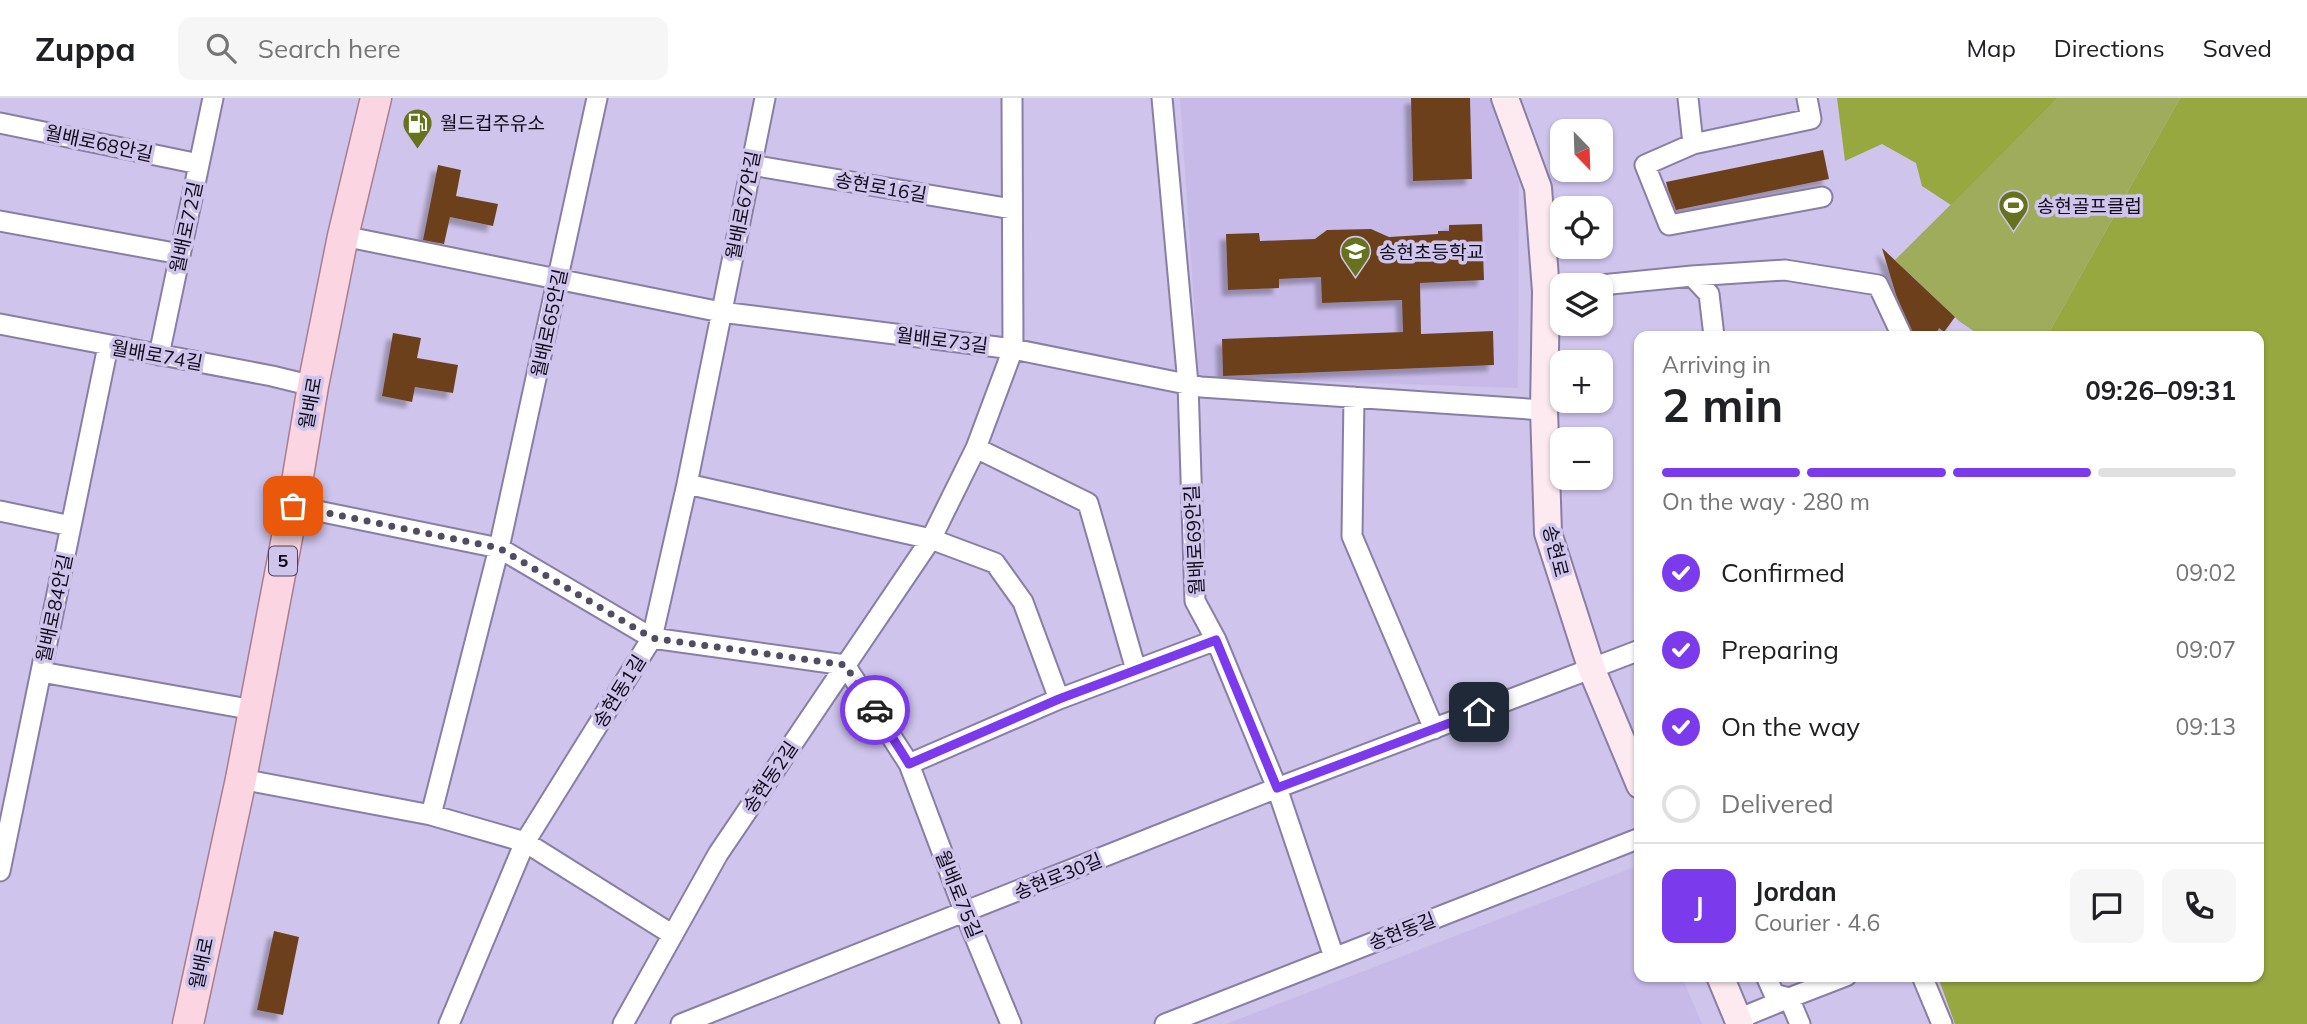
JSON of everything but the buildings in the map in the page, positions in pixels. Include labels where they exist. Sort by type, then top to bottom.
[{"type":"main road","name":"월배로","points":[[188,1024],[254,710],[343,236],[376,98]]},
{"type":"main road","name":"송현로","points":[[1505,98],[1538,188],[1551,273]]},
{"type":"main road","name":"송현로","points":[[1550,336],[1544,410],[1548,533],[1592,670],[1634,771]]},
{"type":"main road","points":[[1722,982],[1739,1022]]},
{"type":"street","name":"월배로72길","points":[[159,355],[213,98]]},
{"type":"street","name":"월배로65안길","points":[[499,548],[597,98]]},
{"type":"street","name":"월배로67안길","points":[[721,312],[765,98]]},
{"type":"street","points":[[1012,98],[1013,349]]},
{"type":"street","name":"월배로69안길","points":[[1162,98],[1188,384],[1195,601],[1216,640],[1277,788],[1334,957]]},
{"type":"street","points":[[1690,98],[1693,144]]},
{"type":"street","points":[[1807,98],[1811,119],[1693,144],[1645,165],[1669,225],[1822,197]]},
{"type":"street","name":"월배로68안길","points":[[0,123],[199,164]]},
{"type":"street","name":"송현로16길","points":[[751,165],[1012,209]]},
{"type":"street","points":[[0,221],[180,254]]},
{"type":"street","name":"월배로73길","points":[[343,236],[721,312],[1013,349],[1188,384],[1544,410]]},
{"type":"street","points":[[1613,284],[1785,270],[1878,285],[1900,331]]},
{"type":"street","points":[[1692,276],[1709,294],[1713,331]]},
{"type":"street","name":"송현동1길","points":[[449,1024],[525,842],[652,638],[687,484],[721,312]]},
{"type":"street","name":"월배로74길","points":[[0,324],[313,386]]},
{"type":"street","name":"월배로84안길","points":[[0,871],[5,819],[41,672],[108,346]]},
{"type":"street","name":"송현동2길","points":[[628,1022],[718,854],[931,539],[976,448],[1013,349]]},
{"type":"street","points":[[1354,397],[1352,537],[1434,729]]},
{"type":"street","points":[[976,448],[1088,503],[1136,670]]},
{"type":"street","points":[[687,484],[931,539],[995,563],[1023,602],[1059,699]]},
{"type":"street","points":[[293,506],[499,548],[652,638],[845,665]]},
{"type":"street","points":[[0,511],[71,526]]},
{"type":"street","points":[[431,815],[499,548]]},
{"type":"street","points":[[909,764],[1059,699],[1216,640]]},
{"type":"street","points":[[1592,670],[1634,652]]},
{"type":"street","name":"월배로75길","points":[[845,665],[909,764],[965,913],[1012,1024]]},
{"type":"street","name":"송현로30길","points":[[681,1024],[1277,788],[1592,670]]},
{"type":"street","points":[[41,672],[254,710]]},
{"type":"street","points":[[240,779],[431,815],[525,842],[673,935]]},
{"type":"street","name":"송현동길","points":[[1165,1024],[1634,840]]},
{"type":"street","points":[[1769,982],[1774,994],[1789,998]]},
{"type":"street","points":[[1739,1022],[1830,982]]},
{"type":"street","points":[[1924,982],[1942,1024]]},
{"type":"street","points":[[1789,998],[1800,1024]]},
{"type":"shaded area","name":"송현초등학교","points":[[1180,98],[1489,98],[1519,182],[1518,388],[1199,377]]},
{"type":"shaded area","points":[[1634,867],[1634,982],[1684,982],[1702,1024],[1226,1024]]},
{"type":"green space","points":[[1837,98],[2058,98],[1951,205],[1922,186],[1916,163],[1882,144],[1845,161]]},
{"type":"green space","name":"송현골프클럽","points":[[2058,98],[2180,98],[2050,331],[1974,331],[1959,321],[1895,260]]},
{"type":"green space","points":[[2180,98],[2307,98],[2307,1024],[1955,1024],[1940,982],[2264,982],[2264,331],[2050,331]]},
{"type":"way so far","points":[[293,506],[499,548],[652,638],[845,665],[875,710]]},
{"type":"place","name":"월드컵주유소","points":[[417,150]]},
{"type":"place","name":"송현골프클럽","points":[[2014,233]]},
{"type":"place","name":"송현초등학교","points":[[1356,279]]},
{"type":"route","points":[[875,710],[909,764],[1059,699],[1216,640],[1277,788],[1479,712]]}]
